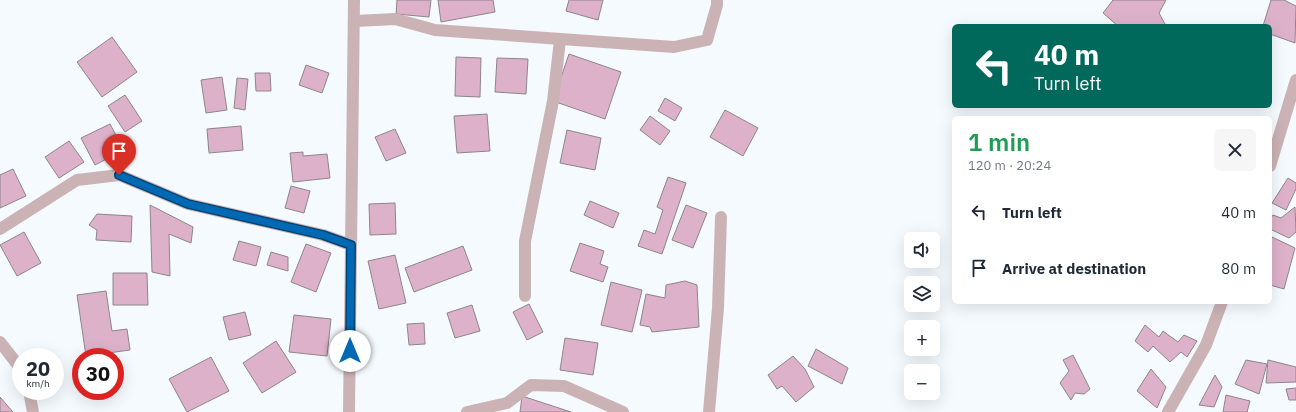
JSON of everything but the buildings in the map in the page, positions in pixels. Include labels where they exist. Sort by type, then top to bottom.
[{"type":"street","points":[[349,412],[356,21],[354,0]]},
{"type":"street","points":[[356,21],[395,19],[435,30],[674,47],[707,40],[717,6],[717,0]]},
{"type":"street","points":[[525,296],[526,241],[553,102],[560,40]]},
{"type":"street","points":[[1272,159],[1296,80]]},
{"type":"street","points":[[0,229],[77,180],[119,175],[188,204],[323,235],[351,245]]},
{"type":"street","points":[[709,412],[718,308],[721,217]]},
{"type":"street","points":[[1168,412],[1206,345],[1221,304]]},
{"type":"street","points":[[0,342],[12,357]]},
{"type":"street","points":[[467,412],[506,403],[531,386],[564,386],[623,412]]},
{"type":"street","points":[[31,400],[34,412]]},
{"type":"route","points":[[119,175],[188,204],[323,235],[351,245],[350,351]]}]
